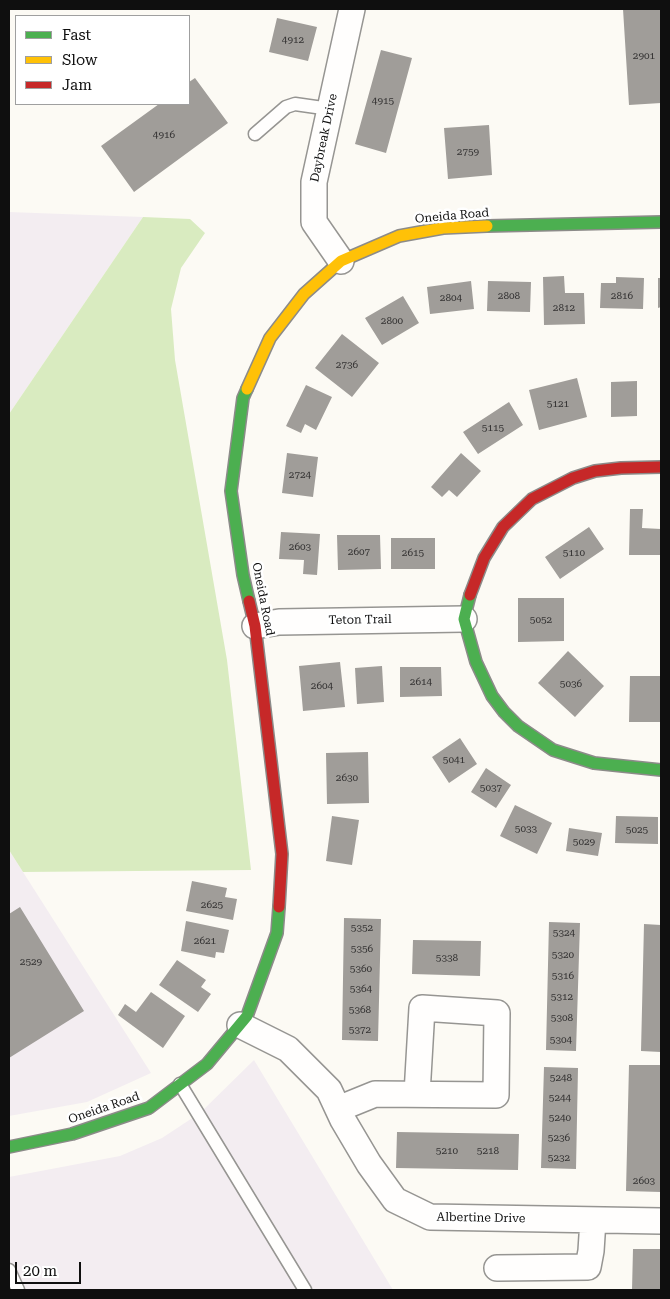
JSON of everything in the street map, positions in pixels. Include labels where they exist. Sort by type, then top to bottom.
[{"type":"street","name":"Daybreak Drive","points":[[340,261],[314,222],[314,182],[352,9]]},
{"type":"street","name":"Oneida Road","points":[[9,1147],[72,1134],[149,1108],[208,1064],[247,1016],[277,934],[282,854],[255,626],[243,574],[231,491],[243,398],[270,338],[304,294],[340,261],[399,236],[443,228],[526,224],[661,222]]},
{"type":"street","points":[[661,467],[596,471],[572,478],[532,499],[503,527],[484,558],[472,587],[464,619],[476,662],[492,696],[514,722],[535,739],[553,750],[594,763],[661,770]]},
{"type":"street","name":"Teton Trail","points":[[255,626],[279,622],[464,619]]},
{"type":"street","points":[[338,1109],[375,1094],[496,1095],[498,1013],[422,1008],[417,1094]]},
{"type":"street","name":"Albertine Drive","points":[[240,1025],[288,1049],[329,1090],[369,1164],[395,1200],[430,1217],[661,1221]]},
{"type":"street","points":[[496,1268],[588,1267],[593,1220]]},
{"type":"lane","points":[[255,134],[286,107],[295,104],[330,109]]},
{"type":"lane","points":[[180,1084],[305,1290]]},
{"type":"lane","points":[[9,1270],[18,1290]]},
{"type":"shaded area","points":[[9,212],[143,217],[9,414]]},
{"type":"shaded area","points":[[9,850],[151,1073],[87,1102],[9,1116]]},
{"type":"shaded area","points":[[254,1060],[393,1290],[9,1290],[9,1177],[120,1156],[162,1138],[200,1113]]},
{"type":"green space","points":[[143,217],[190,219],[205,233],[181,268],[171,309],[175,360],[227,660],[251,870],[23,872],[9,850],[9,414]]},
{"type":"building","points":[[623,9],[661,9],[661,103],[629,105]]},
{"type":"building","points":[[277,18],[317,27],[308,61],[269,52]]},
{"type":"building","points":[[381,50],[412,58],[386,153],[355,144]]},
{"type":"building","points":[[195,78],[228,123],[134,192],[101,146],[158,105],[190,105],[190,81]]},
{"type":"building","points":[[489,125],[492,175],[448,179],[444,128]]},
{"type":"building","points":[[564,276],[565,293],[584,293],[585,324],[544,325],[543,277]]},
{"type":"building","points":[[616,277],[644,278],[643,309],[600,308],[601,283],[616,283]]},
{"type":"building","points":[[658,278],[661,278],[661,307],[658,308]]},
{"type":"building","points":[[471,281],[474,309],[430,314],[427,287]]},
{"type":"building","points":[[488,281],[531,282],[530,312],[487,311]]},
{"type":"building","points":[[403,296],[419,323],[382,345],[365,318]]},
{"type":"building","points":[[342,334],[379,363],[352,397],[315,368]]},
{"type":"building","points":[[577,378],[587,417],[539,430],[529,390]]},
{"type":"building","points":[[637,381],[637,416],[611,417],[611,382]]},
{"type":"building","points":[[306,385],[332,397],[316,430],[305,424],[301,433],[286,426]]},
{"type":"building","points":[[509,402],[523,425],[478,454],[463,432]]},
{"type":"building","points":[[287,453],[318,457],[313,497],[282,493]]},
{"type":"building","points":[[461,453],[481,471],[457,497],[449,490],[442,497],[431,487]]},
{"type":"building","points":[[630,509],[643,509],[642,528],[661,529],[661,555],[629,555]]},
{"type":"building","points":[[589,527],[604,549],[560,579],[545,557]]},
{"type":"building","points":[[281,532],[320,534],[317,575],[303,574],[304,560],[279,559]]},
{"type":"building","points":[[337,535],[380,535],[381,569],[338,570]]},
{"type":"building","points":[[391,538],[435,538],[435,569],[391,569]]},
{"type":"building","points":[[518,598],[564,598],[564,641],[518,642]]},
{"type":"building","points":[[568,651],[604,686],[575,717],[538,683]]},
{"type":"building","points":[[340,662],[345,707],[303,711],[299,666]]},
{"type":"building","points":[[382,666],[384,702],[357,704],[355,668]]},
{"type":"building","points":[[400,667],[441,667],[442,696],[400,697]]},
{"type":"building","points":[[630,676],[661,676],[661,722],[629,722]]},
{"type":"building","points":[[460,738],[477,764],[449,783],[432,757]]},
{"type":"building","points":[[368,752],[369,803],[327,804],[326,753]]},
{"type":"building","points":[[486,768],[511,785],[496,808],[471,792]]},
{"type":"building","points":[[515,805],[552,823],[537,854],[500,836]]},
{"type":"building","points":[[332,816],[359,820],[352,865],[326,861]]},
{"type":"building","points":[[616,816],[658,817],[658,844],[615,843]]},
{"type":"building","points":[[569,828],[602,833],[598,856],[566,851]]},
{"type":"building","points":[[192,881],[227,888],[225,897],[237,899],[233,920],[186,911]]},
{"type":"building","points":[[20,907],[84,1011],[9,1058],[9,914]]},
{"type":"building","points":[[344,918],[381,919],[378,1041],[342,1040]]},
{"type":"building","points":[[186,921],[229,930],[224,953],[216,952],[215,958],[181,951]]},
{"type":"building","points":[[549,922],[580,923],[576,1051],[546,1050]]},
{"type":"building","points":[[644,924],[661,925],[661,1052],[641,1051]]},
{"type":"building","points":[[413,940],[481,941],[480,976],[412,974]]},
{"type":"building","points":[[177,960],[206,980],[201,987],[211,994],[198,1012],[159,985]]},
{"type":"building","points":[[151,992],[185,1016],[163,1048],[118,1015],[125,1004],[136,1012]]},
{"type":"building","points":[[629,1065],[661,1065],[661,1192],[626,1191]]},
{"type":"building","points":[[544,1067],[578,1068],[576,1169],[541,1168]]},
{"type":"building","points":[[397,1132],[519,1134],[518,1170],[396,1168]]},
{"type":"building","points":[[633,1249],[661,1249],[661,1290],[632,1290]]},
{"type":"traffic: fast","points":[[487,226],[661,222]]},
{"type":"traffic: fast","points":[[247,389],[243,398],[231,491],[243,575],[249,601]]},
{"type":"traffic: fast","points":[[470,595],[464,619],[476,662],[492,696],[518,726],[553,750],[594,763],[661,770]]},
{"type":"traffic: fast","points":[[9,1147],[72,1134],[149,1108],[207,1064],[247,1016],[277,933],[279,907]]},
{"type":"traffic: slow","points":[[247,389],[270,338],[304,294],[341,261],[399,236],[443,228],[487,226]]},
{"type":"traffic: jam","points":[[470,595],[484,558],[503,527],[532,499],[573,478],[595,471],[661,467]]},
{"type":"traffic: jam","points":[[249,601],[255,626],[282,854],[279,907]]}]
